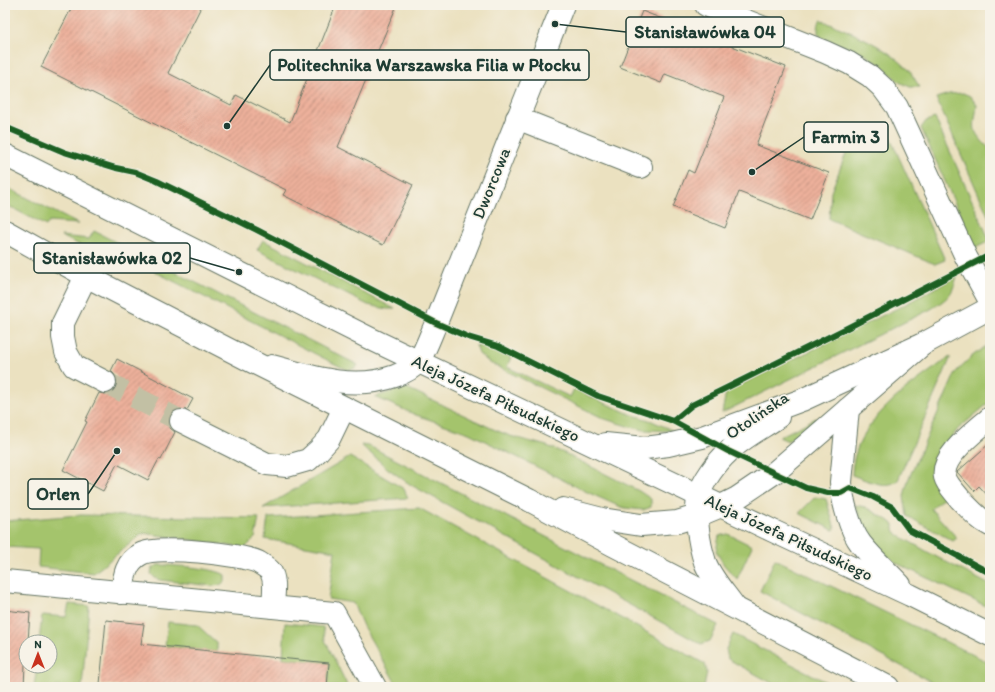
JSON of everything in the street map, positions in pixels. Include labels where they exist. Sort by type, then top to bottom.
[{"type":"main road","name":"Dworcowa","points":[[418,361],[436,323],[563,5]]},
{"type":"main road","points":[[706,5],[825,52],[870,76],[883,88],[897,107],[966,257],[990,300]]},
{"type":"main road","points":[[517,118],[641,167]]},
{"type":"main road","name":"Aleja Józefa Piłsudskiego","points":[[5,155],[418,361],[573,434],[698,506]]},
{"type":"main road","points":[[5,165],[32,169]]},
{"type":"main road","points":[[10,239],[529,500],[888,687]]},
{"type":"main road","points":[[86,276],[63,323],[63,337],[66,352],[74,366],[105,382]]},
{"type":"main road","name":"Otolińska","points":[[573,434],[609,445],[645,448],[668,445],[702,437],[802,400],[923,344],[990,308]]},
{"type":"main road","name":"Otolińska","points":[[698,506],[721,506],[737,498],[774,473],[923,344]]},
{"type":"main road","points":[[249,360],[326,380],[363,383],[384,380],[402,374],[418,361]]},
{"type":"main road","name":"Otolińska","points":[[529,500],[602,519],[641,524],[677,522],[698,506],[714,468],[728,451],[802,400]]},
{"type":"main road","points":[[181,421],[267,464],[287,466],[308,460],[319,450],[328,439],[344,408]]},
{"type":"main road","points":[[848,409],[841,482],[841,493],[846,515],[860,543],[910,595]]},
{"type":"main road","points":[[990,418],[954,451],[947,461],[944,470],[944,476],[951,489],[975,515],[990,525]]},
{"type":"main road","points":[[698,506],[700,539],[706,562],[716,581],[735,608]]},
{"type":"main road","name":"Aleja Józefa Piłsudskiego","points":[[721,506],[910,595],[990,635]]},
{"type":"main road","points":[[122,593],[124,574],[127,567],[141,553],[162,551],[194,551],[237,556],[258,562],[271,572],[274,583],[272,607]]},
{"type":"main road","points":[[5,581],[334,613],[375,687]]},
{"type":"green space","points":[[820,20],[856,34],[889,53],[908,69],[920,87],[910,87],[899,82],[882,66],[861,52],[822,38],[818,33]]},
{"type":"green space","points":[[963,93],[970,96],[977,105],[975,120],[976,133],[990,149],[990,220],[936,98],[949,94]]},
{"type":"green space","points":[[935,118],[990,241],[975,248],[921,128],[926,121]]},
{"type":"green space","points":[[884,124],[945,260],[935,264],[829,219],[831,192],[850,143]]},
{"type":"green space","points":[[5,188],[14,191],[78,224],[49,222],[46,226],[5,204]]},
{"type":"green space","points":[[94,231],[358,365],[356,368],[348,370],[142,265],[90,250],[61,236],[89,239]]},
{"type":"green space","points":[[263,240],[395,309],[368,305],[257,250]]},
{"type":"green space","points":[[957,276],[953,288],[948,296],[931,309],[722,413],[726,392],[904,305]]},
{"type":"green space","points":[[990,344],[990,402],[958,429],[945,446],[946,495],[931,509],[957,538],[953,541],[907,516],[904,496],[908,480],[956,372],[972,356]]},
{"type":"green space","points":[[476,345],[511,357],[507,367],[570,397],[574,389],[630,414],[652,421],[674,431],[644,430],[605,419],[490,363],[479,354]]},
{"type":"green space","points":[[950,357],[898,480],[893,483],[882,484],[852,475],[855,456],[862,438],[873,421],[902,392]]},
{"type":"green space","points":[[405,387],[493,429],[564,453],[639,491],[651,499],[651,507],[643,510],[625,508],[616,505],[469,433],[416,415],[375,397]]},
{"type":"green space","points":[[816,418],[817,419],[788,441],[779,437]]},
{"type":"green space","points":[[361,445],[369,446],[718,625],[710,641],[701,644],[411,485],[387,468]]},
{"type":"green space","points":[[350,457],[404,489],[408,498],[263,508]]},
{"type":"green space","points":[[815,497],[826,499],[835,529],[833,530],[799,513]]},
{"type":"green space","points":[[855,505],[865,507],[894,524],[894,530],[898,535],[990,585],[990,608],[896,563],[882,552],[870,537],[861,521]]},
{"type":"green space","points":[[419,508],[705,664],[707,672],[704,687],[398,687],[363,626],[353,603],[328,599],[335,551],[265,539],[268,518]]},
{"type":"green space","points":[[80,515],[259,518],[255,538],[245,548],[143,533],[94,573],[38,567],[39,549],[5,547],[5,521]]},
{"type":"green space","points":[[728,534],[752,546],[737,579],[724,565],[716,551],[719,536]]},
{"type":"green space","points":[[775,559],[990,663],[990,687],[941,687],[760,591]]},
{"type":"green space","points":[[158,565],[183,566],[213,570],[225,575],[225,581],[220,585],[213,586],[160,580],[151,574],[152,568]]},
{"type":"green space","points":[[69,604],[89,606],[82,687],[34,687],[36,674],[58,674],[58,634],[40,634],[42,615],[66,617]]},
{"type":"green space","points":[[168,622],[197,625],[217,643],[217,652],[165,646]]},
{"type":"green space","points":[[285,623],[323,627],[325,640],[348,687],[327,687],[329,663],[283,658]]},
{"type":"green space","points":[[733,634],[836,687],[779,687],[728,659],[726,649]]},
{"type":"building","points":[[73,5],[202,5],[168,73],[231,105],[236,95],[290,122],[336,5],[397,5],[338,147],[413,185],[383,245],[283,195],[286,190],[41,67]]},
{"type":"building","points":[[642,11],[786,67],[756,145],[829,173],[810,220],[739,192],[725,228],[673,207],[688,170],[694,173],[724,97],[665,74],[661,83],[620,67]]},
{"type":"building","points":[[117,359],[193,399],[187,410],[174,410],[170,415],[170,428],[175,432],[161,460],[159,459],[148,480],[117,464],[103,491],[63,470],[87,422],[85,421],[99,393],[111,393],[116,387],[116,376],[111,371]]},
{"type":"building","points":[[990,443],[990,498],[979,486],[974,491],[957,472]]},
{"type":"building","points":[[5,610],[30,613],[29,634],[18,634],[18,674],[25,674],[24,687],[5,687]]},
{"type":"building","points":[[106,620],[144,624],[141,644],[329,663],[327,687],[132,687],[100,684]]},
{"type":"tunnel","points":[[105,382],[181,421]]},
{"type":"cycle path","points":[[5,127],[64,152],[116,168],[135,172],[157,181],[257,230],[436,323],[468,337],[498,346],[598,396],[673,421],[728,451],[806,488],[828,493],[841,493],[850,488],[873,497],[892,507],[909,530],[990,573]]},
{"type":"cycle path","points":[[673,421],[692,405],[990,255]]},
{"type":"place","name":"Stanisławówka 04","points":[[555,24]]},
{"type":"place","name":"Politechnika Warszawska Filia w Płocku","points":[[227,126]]},
{"type":"place","name":"Farmin 3","points":[[752,172]]},
{"type":"place","name":"Stanisławówka 02","points":[[239,272]]},
{"type":"place","name":"Orlen","points":[[117,451]]}]
